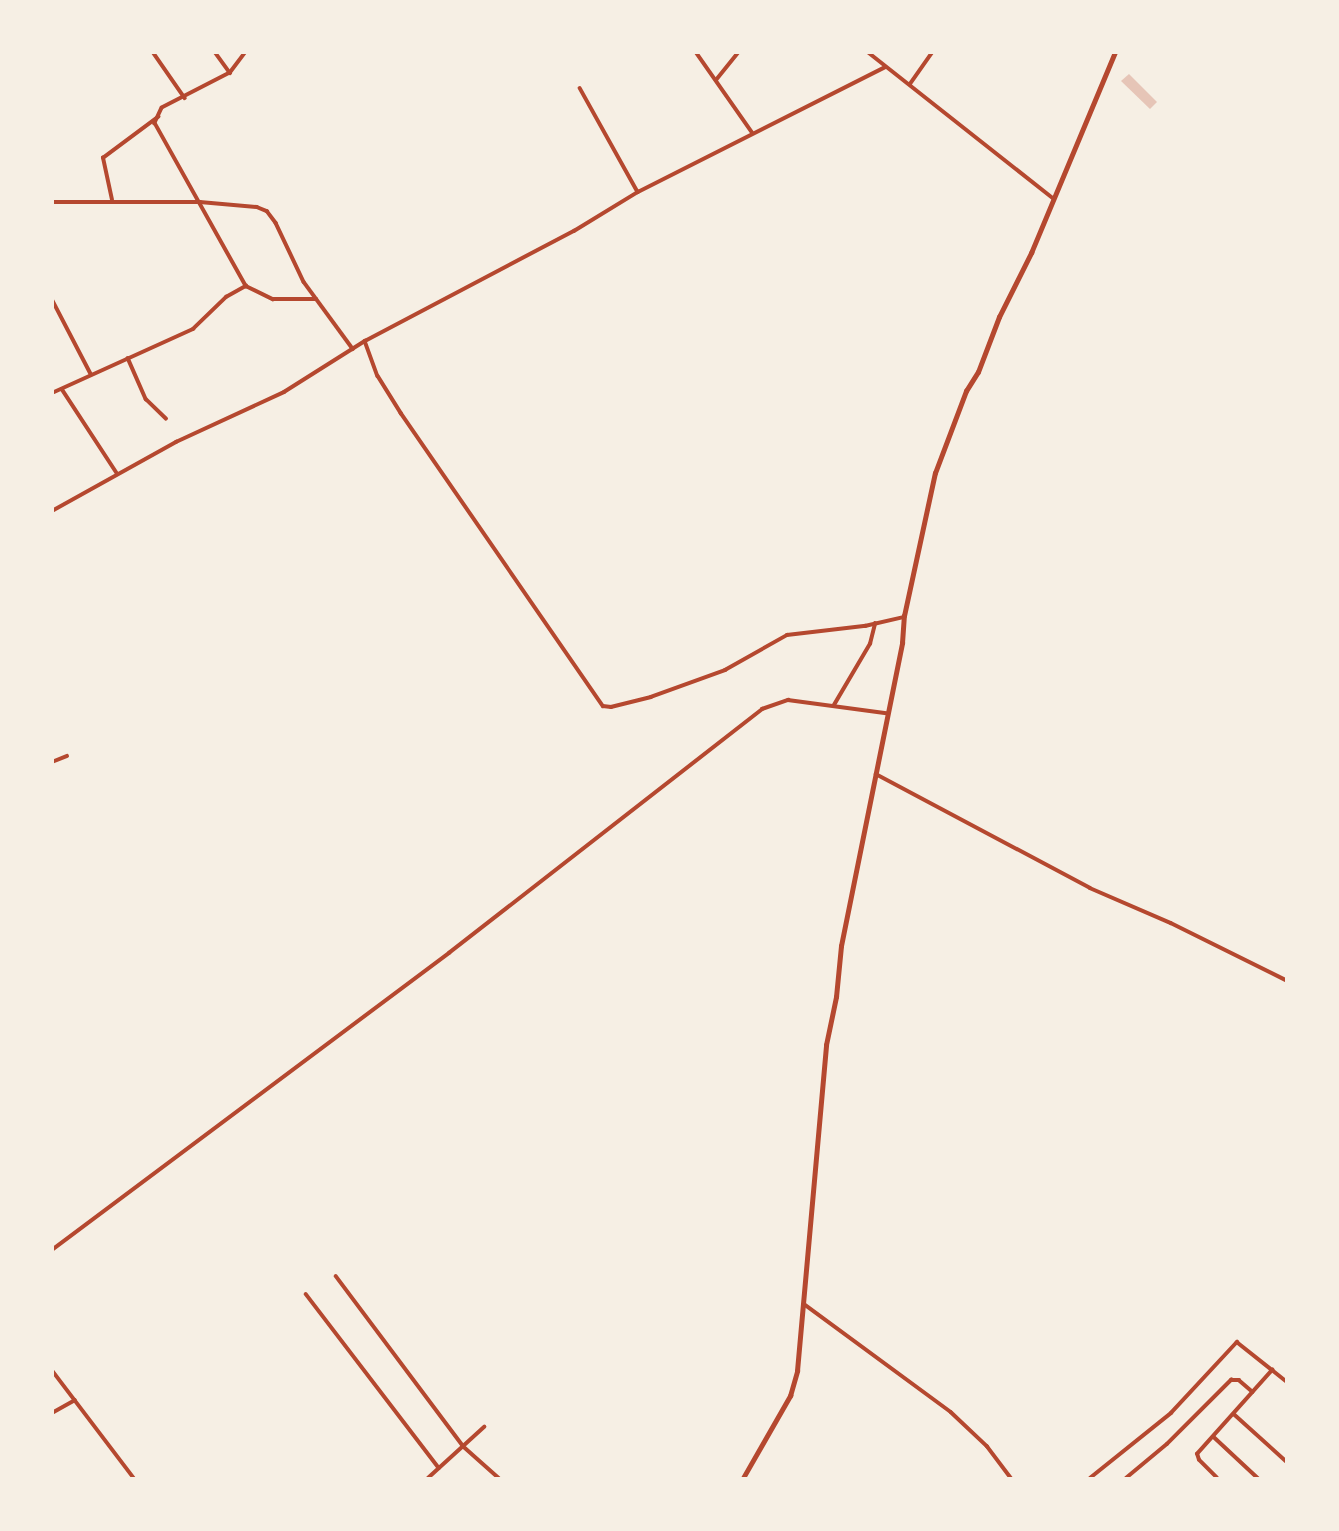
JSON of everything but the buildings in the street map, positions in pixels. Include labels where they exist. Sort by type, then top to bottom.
[{"type":"main road","points":[[743,1479],[790,1396],[797,1371],[826,1045],[836,997],[841,946],[902,643],[904,616],[935,473],[966,391],[978,372],[999,317],[1054,199],[1115,52]]},
{"type":"street","points":[[153,52],[185,98]]},
{"type":"street","points":[[215,52],[230,73]]},
{"type":"street","points":[[246,52],[230,73],[162,108],[155,123],[246,286],[273,299],[316,299]]},
{"type":"street","points":[[696,52],[752,132]]},
{"type":"street","points":[[716,80],[739,52]]},
{"type":"street","points":[[868,52],[1054,199]]},
{"type":"street","points":[[910,84],[932,52]]},
{"type":"street","points":[[52,510],[117,473],[284,392],[365,341],[574,231],[638,192],[885,67]]},
{"type":"street","points":[[580,88],[638,192]]},
{"type":"street","points":[[112,200],[103,158],[160,116]]},
{"type":"street","points":[[52,202],[200,202],[257,207],[267,211],[316,299],[353,349]]},
{"type":"street","points":[[52,393],[193,329],[226,297],[246,286]]},
{"type":"street","points":[[53,299],[91,374]]},
{"type":"street","points":[[365,341],[378,376],[401,413],[603,706],[651,697],[725,670],[787,635],[875,624],[904,616]]},
{"type":"street","points":[[128,358],[146,399],[166,418]]},
{"type":"street","points":[[62,389],[117,473]]},
{"type":"street","points":[[834,705],[870,644],[875,624]]},
{"type":"street","points":[[52,1250],[449,953],[762,709],[788,699],[886,713]]},
{"type":"street","points":[[52,762],[67,757]]},
{"type":"street","points":[[876,774],[1090,888],[1171,923],[1286,980]]},
{"type":"street","points":[[336,1276],[463,1446],[499,1479]]},
{"type":"street","points":[[306,1294],[439,1468]]},
{"type":"street","points":[[804,1304],[951,1412],[987,1446],[1011,1479]]},
{"type":"street","points":[[1090,1479],[1171,1413],[1237,1342],[1286,1381]]},
{"type":"street","points":[[52,1370],[134,1479]]},
{"type":"street","points":[[1217,1479],[1197,1458],[1272,1370]]},
{"type":"street","points":[[1126,1479],[1173,1439],[1231,1380],[1239,1380],[1253,1392]]},
{"type":"street","points":[[52,1413],[75,1399]]},
{"type":"street","points":[[1234,1414],[1286,1461]]},
{"type":"street","points":[[428,1479],[484,1427]]},
{"type":"street","points":[[1213,1436],[1258,1479]]}]
